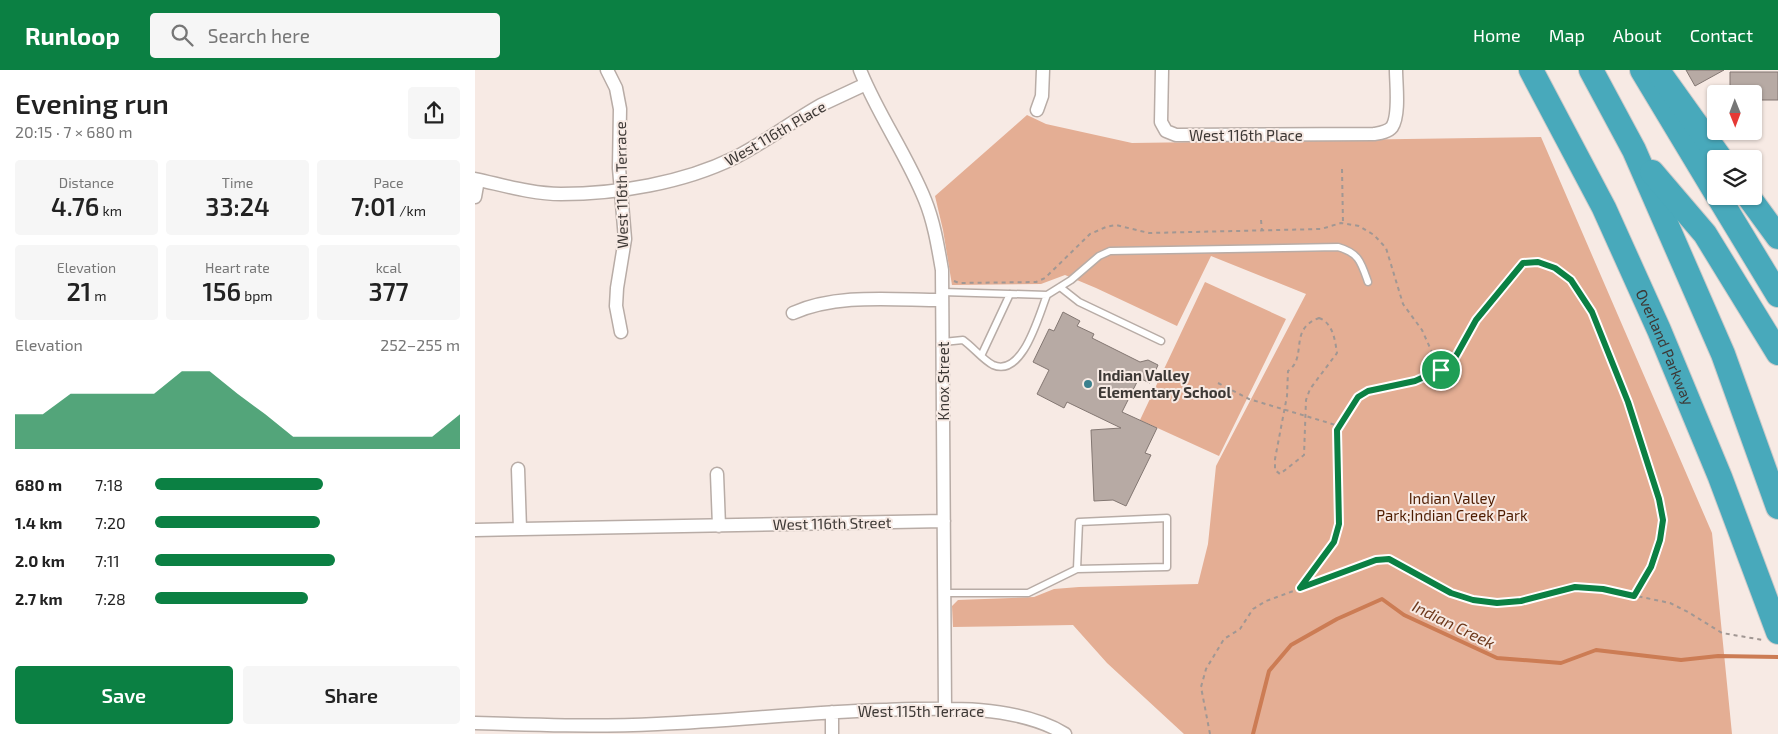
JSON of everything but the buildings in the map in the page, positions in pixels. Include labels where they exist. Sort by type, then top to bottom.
[{"type":"highway","name":"Overland Parkway","points":[[1531,70],[1604,208],[1659,330],[1720,477],[1772,628]]},
{"type":"highway","points":[[1591,70],[1634,150],[1723,354],[1778,507]]},
{"type":"highway","points":[[1643,70],[1707,178]]},
{"type":"highway","points":[[1658,70],[1715,150]]},
{"type":"highway","points":[[1634,150],[1705,234],[1778,353]]},
{"type":"highway","points":[[1723,205],[1778,295]]},
{"type":"highway","points":[[1754,205],[1778,238]]},
{"type":"street","name":"West 116th Terrace","points":[[607,70],[616,88],[620,109],[619,168],[625,239],[616,306],[621,332]]},
{"type":"street","name":"Knox Street","points":[[861,70],[874,103],[911,169],[926,201],[935,232],[942,291],[945,708]]},
{"type":"street","points":[[1037,110],[1042,96],[1043,70]]},
{"type":"street","name":"West 116th Place","points":[[1162,70],[1161,122],[1166,131],[1176,135],[1374,134],[1388,131],[1393,126],[1396,112],[1396,70]]},
{"type":"street","name":"West 116th Place","points":[[477,179],[534,192],[560,194],[621,189],[666,182],[707,170],[734,158],[821,106],[866,84]]},
{"type":"street","points":[[475,198],[477,179]]},
{"type":"street","points":[[793,313],[807,307],[837,300],[942,291]]},
{"type":"street","points":[[518,469],[519,529]]},
{"type":"street","points":[[717,474],[719,526]]},
{"type":"street","name":"West 116th Street","points":[[475,530],[944,521]]},
{"type":"street","name":"West 115th Terrace","points":[[475,723],[598,730],[656,724],[832,712],[945,708],[992,711],[1017,716],[1044,724],[1065,734]]},
{"type":"street","points":[[832,712],[832,734]]},
{"type":"lane","points":[[942,291],[1047,294],[1071,280],[1099,256],[1110,251],[1338,247],[1350,251],[1361,262],[1368,282]]},
{"type":"lane","points":[[1060,287],[1079,302],[1161,341]]},
{"type":"lane","points":[[981,356],[1010,294]]},
{"type":"lane","points":[[943,342],[963,340],[977,350],[985,360],[1002,367],[1014,363],[1027,347],[1047,294]]},
{"type":"lane","points":[[944,593],[1028,593],[1077,569],[1167,567],[1167,518],[1079,522],[1077,569]]},
{"type":"path","points":[[1342,169],[1343,223]]},
{"type":"path","points":[[1261,220],[1262,230]]},
{"type":"path","points":[[942,291],[959,283],[1036,282],[1045,278],[1090,234],[1116,225],[1149,233],[1321,229],[1343,223],[1359,226],[1374,235],[1386,248],[1403,304],[1422,330],[1441,370]]},
{"type":"path","points":[[1300,588],[1334,542],[1339,524],[1337,430],[1358,397],[1368,391],[1415,381],[1451,365],[1476,320],[1523,263],[1538,262],[1555,268],[1571,280],[1592,312],[1628,402],[1659,499],[1663,520],[1660,540],[1651,567],[1634,596]]},
{"type":"path","points":[[1319,318],[1324,320],[1333,333],[1337,353],[1310,389],[1306,400],[1305,455],[1281,474],[1275,470],[1275,459],[1284,410],[1288,372],[1297,360],[1301,332],[1307,324],[1319,318]]},
{"type":"path","points":[[1218,383],[1249,399],[1339,426]]},
{"type":"path","points":[[1210,734],[1201,687],[1206,669],[1224,639],[1240,629],[1253,609],[1266,601],[1376,560],[1389,559],[1451,593],[1473,600],[1497,603],[1521,601],[1575,587],[1603,589],[1652,598],[1679,607],[1722,633],[1772,628]]},
{"type":"green space","name":"Indian Valley Park;Indian Creek Park","points":[[1027,115],[1046,124],[1132,143],[1541,137],[1712,533],[1732,734],[1184,734],[1107,663],[1073,625],[953,627],[952,606],[958,600],[1034,597],[1054,589],[1079,587],[1198,584],[1208,544],[1216,466],[1306,294],[1211,256],[1177,326],[1065,275],[1041,284],[952,285],[935,196]]},
{"type":"green space","points":[[1205,282],[1286,319],[1219,456],[1140,420]]},
{"type":"waterway","name":"Indian Creek","points":[[1253,734],[1269,671],[1291,645],[1337,619],[1382,599],[1404,615],[1497,658],[1561,663],[1596,650],[1681,660],[1718,656],[1778,657]]},
{"type":"place","name":"Indian Valley Elementary School","points":[[1088,384]]},
{"type":"route","points":[[1538,262],[1555,268],[1571,280],[1592,312],[1628,402],[1659,499],[1663,520],[1660,540],[1651,567],[1634,596],[1603,589],[1575,587],[1521,601],[1497,603],[1473,600],[1451,593],[1389,559],[1376,560],[1300,588],[1334,542],[1339,524],[1337,430],[1358,397],[1368,391],[1415,381],[1441,370],[1451,365],[1476,320],[1523,263],[1538,262]]}]
